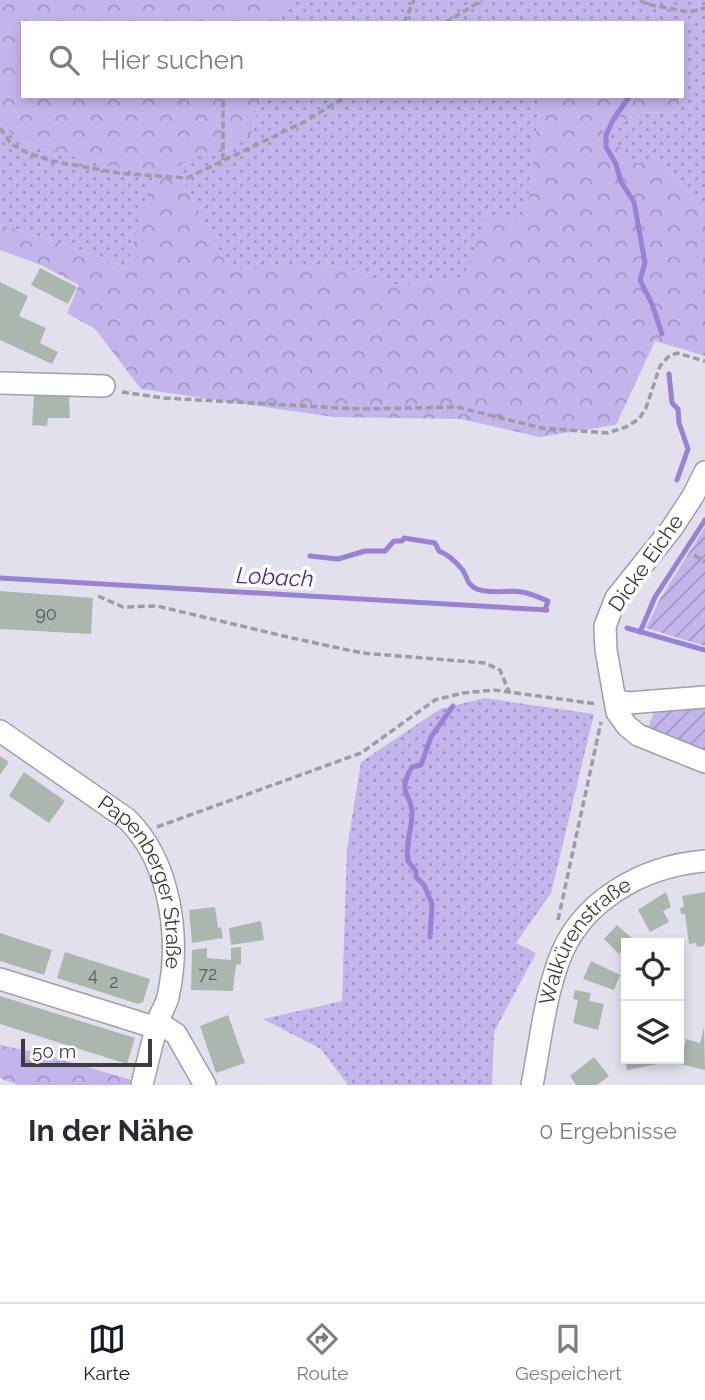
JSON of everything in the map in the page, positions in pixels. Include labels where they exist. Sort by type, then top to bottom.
[{"type":"street","points":[[0,383],[104,386]]},
{"type":"street","name":"Dicke Eiche","points":[[615,700],[606,650],[605,626],[609,613],[624,587],[693,496],[705,472]]},
{"type":"street","points":[[705,697],[628,703],[615,700],[617,712],[626,726],[638,735],[705,762]]},
{"type":"street","name":"Papenberger Straße","points":[[0,732],[128,819],[142,834],[160,872],[172,921],[173,941],[168,998],[157,1025],[142,1085]]},
{"type":"street","name":"Walkürenstraße","points":[[532,1085],[556,967],[576,929],[591,912],[629,882],[654,870],[682,863],[705,862]]},
{"type":"street","points":[[0,979],[157,1025],[176,1034],[205,1085]]},
{"type":"path","points":[[405,21],[414,0]]},
{"type":"path","points":[[447,21],[482,0]]},
{"type":"path","points":[[640,0],[646,4],[690,12],[705,8]]},
{"type":"path","points":[[0,128],[11,144],[28,153],[72,166],[187,178],[304,122],[344,98]]},
{"type":"path","points":[[223,100],[223,160]]},
{"type":"path","points":[[104,386],[116,391],[153,397],[314,407],[457,407],[542,428],[607,433],[626,427],[639,419],[646,408],[660,366],[668,357],[677,353],[705,361]]},
{"type":"path","points":[[694,555],[705,562]]},
{"type":"path","points":[[98,596],[123,607],[158,606],[362,653],[485,663],[500,670],[509,692]]},
{"type":"path","points":[[142,834],[262,787],[361,753],[435,700],[463,693],[494,690],[602,705],[615,700]]},
{"type":"path","points":[[556,927],[604,711],[615,700]]},
{"type":"green space","points":[[0,0],[286,0],[281,21],[21,21],[21,98],[260,98],[251,135],[176,166],[229,270],[344,266],[390,285],[463,277],[487,219],[526,220],[540,98],[680,98],[677,112],[640,113],[603,131],[639,165],[659,158],[705,214],[705,356],[655,341],[616,425],[539,437],[461,419],[334,417],[141,389],[95,329],[67,313],[79,285],[41,265],[0,250],[0,224],[101,257],[126,269],[153,176],[31,146],[5,129],[0,132]]},
{"type":"green space","points":[[286,0],[705,0],[705,214],[659,158],[639,166],[603,131],[640,113],[677,112],[681,98],[684,98],[684,21],[281,21]]},
{"type":"green space","points":[[260,98],[540,98],[526,221],[487,219],[464,277],[390,285],[344,266],[229,270],[175,165],[251,135]]},
{"type":"green space","points":[[5,129],[31,146],[154,175],[127,269],[101,257],[0,224],[0,132]]},
{"type":"green space","points":[[705,527],[705,646],[646,628],[660,599]]},
{"type":"green space","points":[[485,698],[594,714],[551,893],[516,943],[536,953],[494,1032],[492,1085],[348,1085],[321,1049],[263,1019],[342,1001],[347,849],[361,762],[440,709]]},
{"type":"green space","points":[[705,703],[705,753],[647,730],[656,707]]},
{"type":"green space","points":[[0,1045],[39,1053],[149,1085],[18,1085],[0,1078]]},
{"type":"building","points":[[40,268],[77,287],[68,304],[31,285]]},
{"type":"building","points":[[0,282],[28,296],[19,316],[46,328],[40,343],[58,352],[52,364],[0,340]]},
{"type":"building","points":[[34,395],[69,397],[70,418],[48,418],[47,426],[32,425]]},
{"type":"building","points":[[0,591],[93,598],[91,634],[0,629]]},
{"type":"building","points":[[0,756],[9,762],[0,775]]},
{"type":"building","points":[[24,772],[65,801],[49,823],[9,796]]},
{"type":"building","points":[[666,892],[671,907],[663,911],[669,922],[650,932],[638,910]]},
{"type":"building","points":[[705,892],[705,942],[704,946],[697,947],[696,943],[689,944],[685,914],[681,914],[680,908],[684,907],[682,896]]},
{"type":"building","points":[[215,907],[218,928],[221,927],[223,938],[192,943],[189,910]]},
{"type":"building","points":[[261,921],[264,940],[231,945],[229,928]]},
{"type":"building","points":[[617,925],[632,938],[621,938],[619,954],[604,939]]},
{"type":"building","points":[[0,933],[52,950],[44,975],[0,961]]},
{"type":"building","points":[[241,947],[241,964],[236,965],[233,991],[191,990],[192,950],[207,948],[207,958],[231,960],[231,948]]},
{"type":"building","points":[[65,952],[150,979],[143,1002],[138,1004],[57,978]]},
{"type":"building","points":[[591,961],[620,975],[614,990],[583,979]]},
{"type":"building","points":[[575,990],[591,993],[589,1001],[604,1004],[598,1030],[573,1023],[578,1000],[573,999]]},
{"type":"building","points":[[0,996],[135,1038],[127,1064],[0,1024]]},
{"type":"building","points":[[228,1015],[245,1063],[216,1073],[200,1026]]},
{"type":"building","points":[[704,1027],[705,1070],[680,1064],[684,1064],[686,1039],[700,1043]]},
{"type":"building","points":[[594,1057],[609,1076],[597,1085],[576,1085],[570,1076]]},
{"type":"building","points":[[626,1064],[659,1064],[627,1070]]},
{"type":"waterway","points":[[629,98],[606,135],[606,147],[616,164],[621,182],[634,202],[645,263],[640,280],[662,334]]},
{"type":"waterway","points":[[669,374],[672,403],[678,409],[679,423],[688,449],[677,480]]},
{"type":"waterway","points":[[640,632],[655,597],[705,520]]},
{"type":"waterway","points":[[310,556],[338,559],[365,551],[385,551],[394,541],[402,541],[404,538],[435,543],[439,551],[452,558],[461,568],[473,587],[488,592],[516,591],[531,594],[548,601],[545,610]]},
{"type":"waterway","name":"Lobach","points":[[0,578],[547,610]]},
{"type":"waterway","name":"Lobach","points":[[627,628],[705,650]]},
{"type":"waterway","points":[[430,937],[432,904],[424,885],[416,877],[416,871],[408,861],[412,809],[405,784],[412,767],[421,765],[431,737],[453,706]]}]
